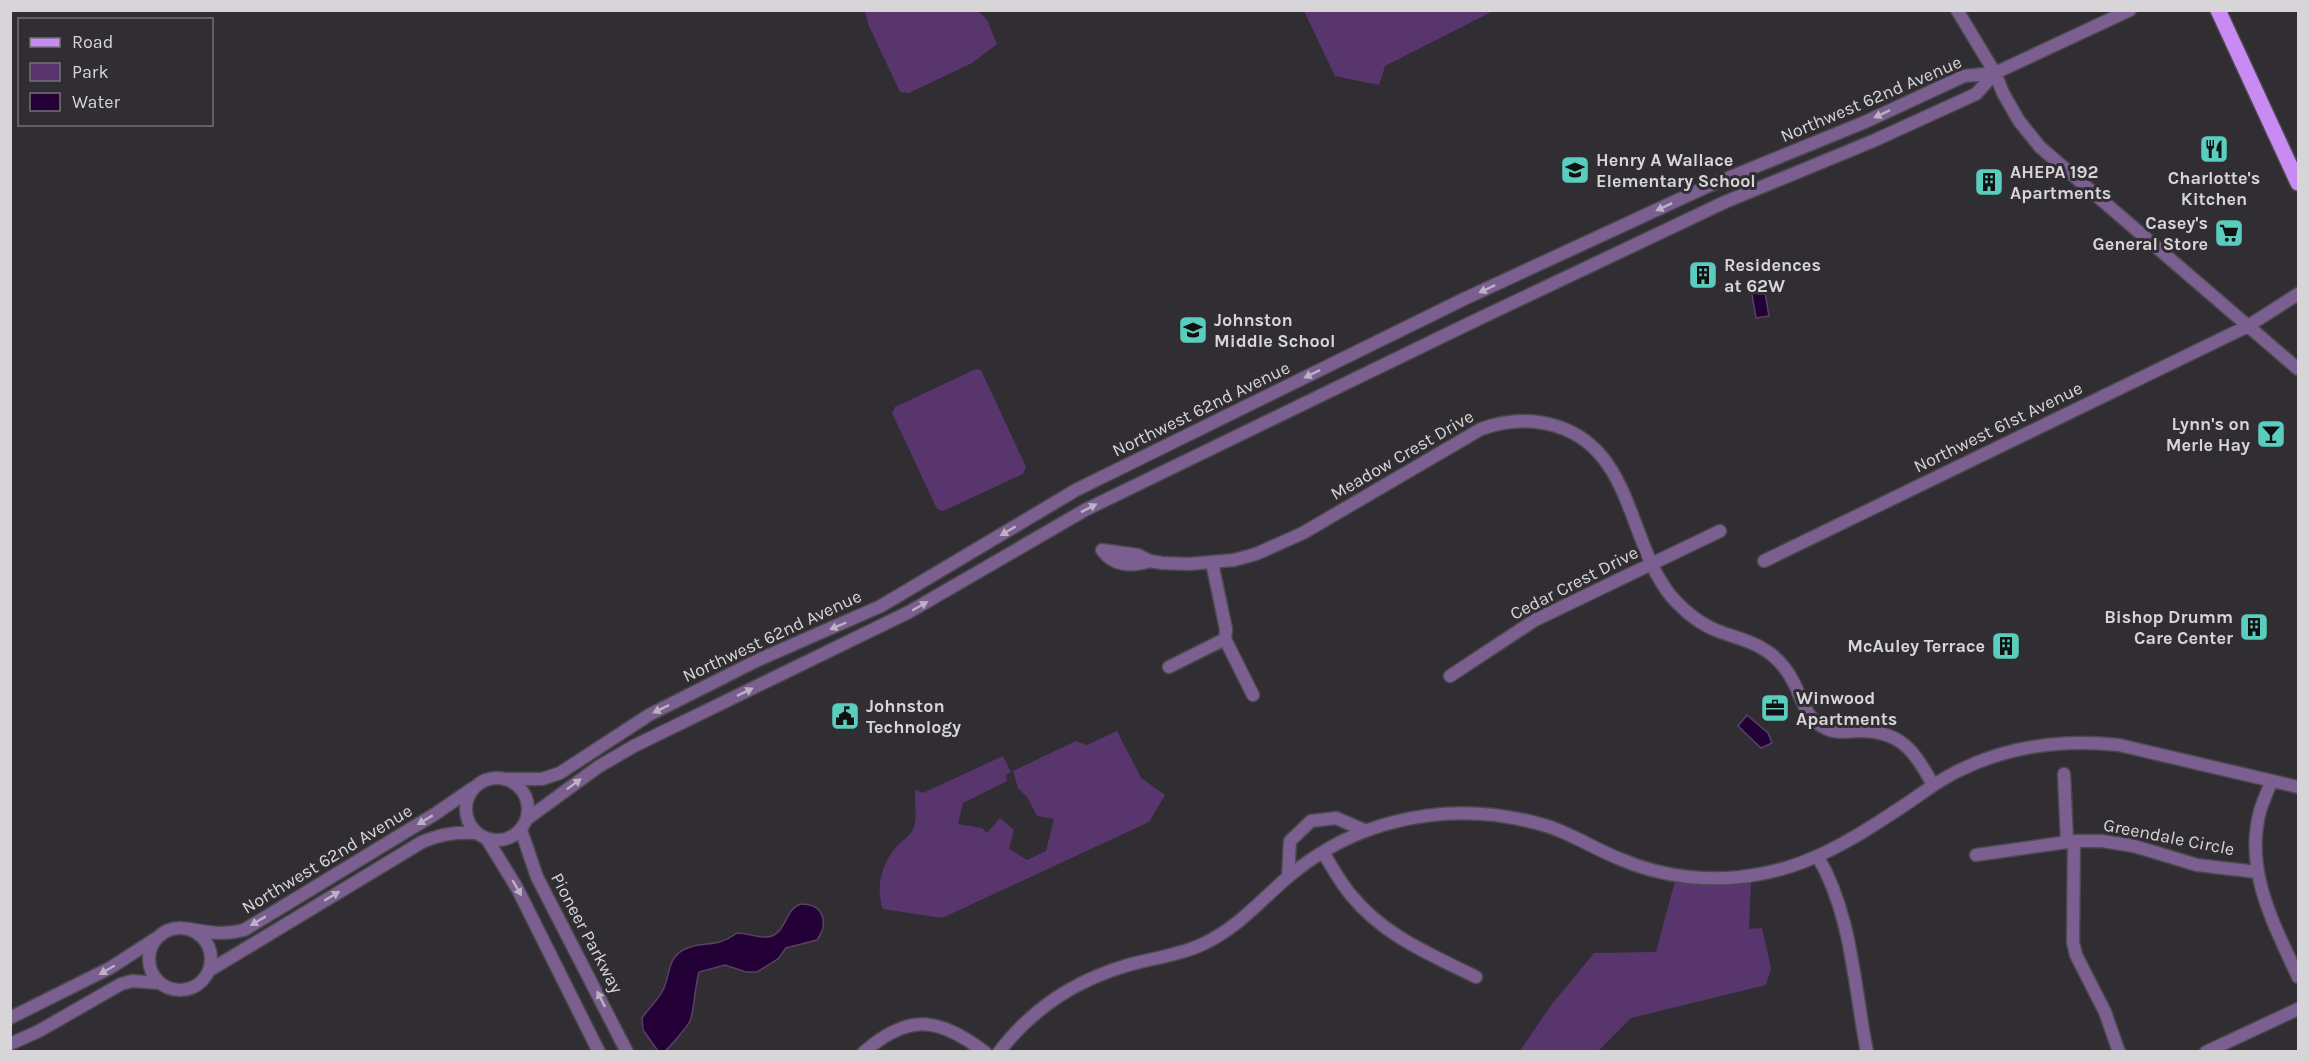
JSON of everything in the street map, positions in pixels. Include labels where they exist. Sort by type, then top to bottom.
[{"type":"main road","points":[[2218,10],[2298,183]]},
{"type":"street","points":[[1957,10],[1995,73],[2019,121],[2040,147],[2298,369]]},
{"type":"street","name":"Northwest 62nd Avenue","points":[[508,779],[542,779],[560,773],[649,715],[758,660],[881,606],[1076,490],[1464,299],[1706,187],[1865,122],[1964,76],[1995,73],[2130,10]]},
{"type":"street","name":"Northwest 62nd Avenue","points":[[524,824],[598,767],[634,746],[909,612],[1085,510],[1725,202],[1873,141],[1976,94],[1995,73]]},
{"type":"street","name":"Northwest 61st Avenue","points":[[1764,561],[2248,326],[2298,294]]},
{"type":"street","name":"Meadow Crest Drive","points":[[1150,561],[1212,563],[1256,554],[1280,545],[1470,435],[1496,424],[1529,420],[1563,428],[1592,446],[1604,458],[1621,486],[1651,564],[1671,596],[1688,613],[1708,626],[1756,644],[1771,654],[1794,682],[1804,708],[1812,719],[1827,729],[1841,733],[1877,731],[1896,738],[1913,751],[1933,785]]},
{"type":"street","name":"Cedar Crest Drive","points":[[1450,676],[1535,620],[1720,531]]},
{"type":"street","points":[[1212,563],[1226,629],[1225,639],[1253,695]]},
{"type":"street","points":[[1169,667],[1225,639]]},
{"type":"street","points":[[999,1052],[1021,1027],[1060,995],[1105,973],[1174,955],[1213,940],[1249,914],[1288,877],[1323,852],[1366,831],[1392,822],[1445,814],[1499,816],[1549,827],[1643,868],[1692,877],[1727,878],[1762,874],[1818,857],[1894,813],[1933,785],[1956,772],[2005,753],[2033,746],[2071,742],[2119,745],[2298,787]]},
{"type":"street","points":[[2064,774],[2076,955],[2105,1012],[2119,1052]]},
{"type":"street","points":[[481,836],[505,839],[524,824],[529,807],[526,795],[518,785],[508,779],[495,777],[483,780],[473,788],[467,798],[465,811],[468,823],[481,836],[518,888],[599,1052]]},
{"type":"street","points":[[2271,781],[2260,812],[2255,844],[2257,872],[2271,920],[2298,977]]},
{"type":"street","name":"Northwest 62nd Avenue","points":[[190,929],[214,934],[229,934],[244,930],[435,814],[473,788]]},
{"type":"street","points":[[1288,877],[1290,841],[1311,822],[1336,818],[1366,831]]},
{"type":"street","name":"Pioneer Parkway","points":[[524,824],[537,877],[627,1052]]},
{"type":"street","name":"Northwest 62nd Avenue","points":[[210,969],[422,842],[441,834],[481,836]]},
{"type":"street","name":"Greendale Circle","points":[[1976,855],[2070,841],[2102,841],[2122,844],[2197,865],[2257,872]]},
{"type":"street","points":[[1323,852],[1350,894],[1382,926],[1400,939],[1476,977]]},
{"type":"street","points":[[1818,857],[1835,891],[1843,915],[1864,1051]]},
{"type":"street","points":[[10,1018],[93,978],[156,938],[172,929],[190,929],[201,935],[209,945],[212,957],[210,969],[204,980],[194,988],[182,991],[169,989],[159,983],[151,973],[148,961],[150,949],[156,938]]},
{"type":"street","points":[[10,1044],[39,1031],[121,984],[132,981],[159,983]]},
{"type":"street","points":[[2206,1052],[2298,1009]]},
{"type":"street","points":[[864,1052],[888,1033],[913,1025],[927,1024],[953,1030],[985,1052]]},
{"type":"green space","points":[[865,11],[978,11],[987,20],[997,44],[972,63],[909,93],[900,92],[869,26]]},
{"type":"green space","points":[[1304,11],[1493,11],[1385,66],[1379,85],[1335,76]]},
{"type":"green space","points":[[976,369],[981,370],[1026,467],[1023,474],[943,511],[937,509],[892,413],[895,407]]},
{"type":"green space","points":[[1117,731],[1141,778],[1165,795],[1149,822],[942,918],[883,909],[880,883],[884,866],[893,851],[913,830],[916,813],[915,790],[923,793],[1003,756],[1011,772],[1006,775],[1007,781],[963,803],[958,824],[982,828],[987,833],[1000,818],[1014,830],[1009,849],[1027,860],[1046,851],[1054,819],[1037,816],[1028,798],[1018,788],[1013,771],[1076,741],[1087,745]]},
{"type":"green space","points":[[1675,881],[1703,885],[1751,881],[1749,929],[1762,928],[1771,968],[1766,985],[1631,1018],[1598,1051],[1519,1052],[1552,1004],[1594,953],[1656,952]]},
{"type":"water","points":[[1764,287],[1769,316],[1756,318],[1751,289]]},
{"type":"water","points":[[1747,715],[1768,733],[1772,743],[1761,748],[1738,726]]},
{"type":"water","points":[[801,904],[815,907],[822,916],[823,927],[817,940],[786,948],[778,959],[757,972],[746,972],[725,965],[699,972],[690,1021],[665,1051],[658,1051],[643,1030],[642,1018],[662,992],[675,957],[692,946],[723,941],[737,933],[764,937],[774,935],[782,927],[791,911]]},
{"type":"place","name":"Charlotte's Kitchen","points":[[2214,149]]},
{"type":"place","name":"Henry A Wallace Elementary School","points":[[1575,170]]},
{"type":"place","name":"AHEPA 192 Apartments","points":[[1989,182]]},
{"type":"place","name":"Casey's General Store","points":[[2229,233]]},
{"type":"place","name":"Residences at 62W","points":[[1703,275]]},
{"type":"place","name":"Johnston Middle School","points":[[1193,330]]},
{"type":"place","name":"Lynn's on Merle Hay","points":[[2271,434]]},
{"type":"place","name":"Bishop Drumm Care Center","points":[[2254,627]]},
{"type":"place","name":"McAuley Terrace","points":[[2006,646]]},
{"type":"place","name":"Winwood Apartments","points":[[1775,708]]},
{"type":"place","name":"Johnston Technology","points":[[845,716]]}]
